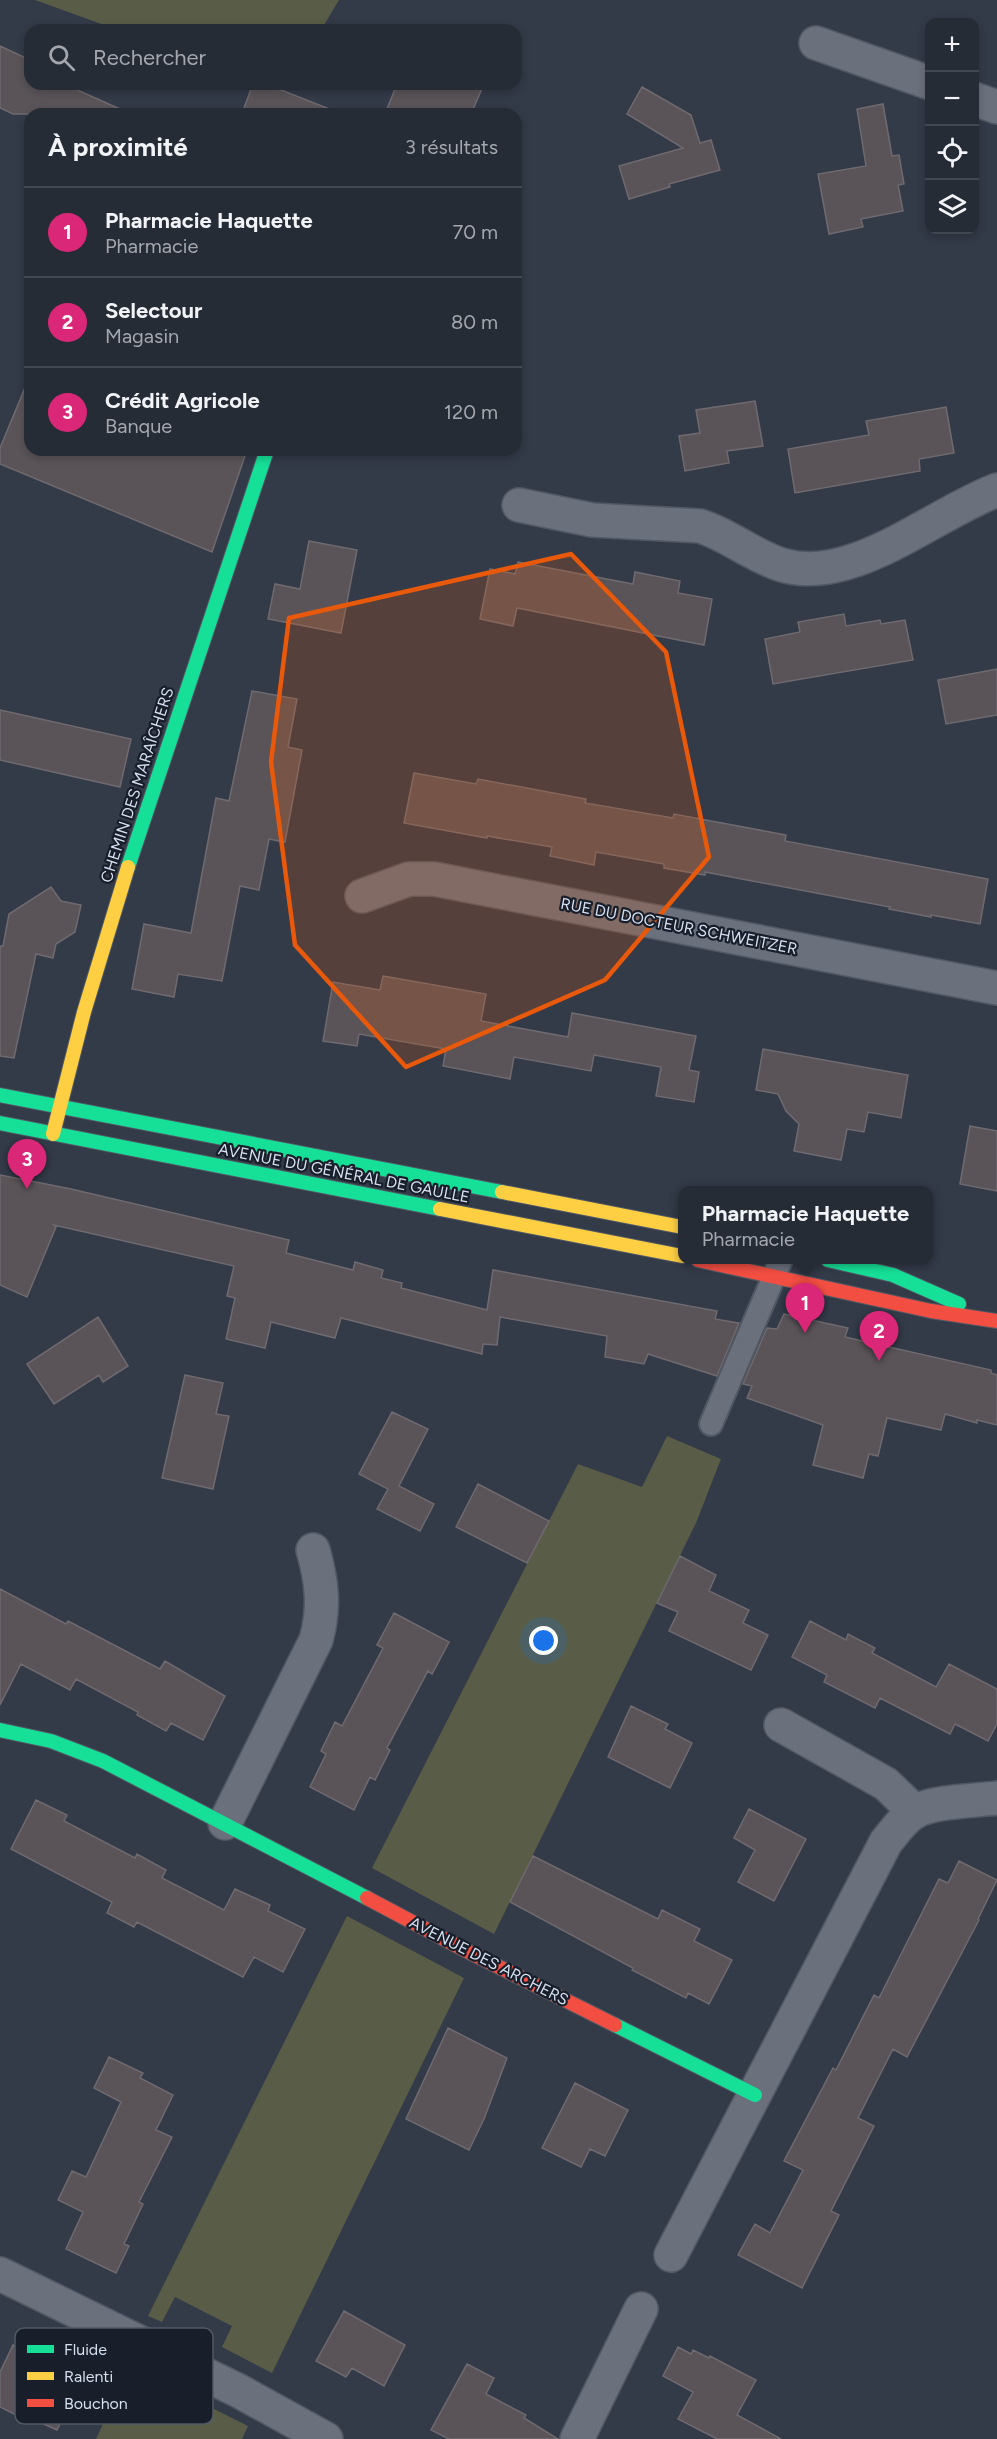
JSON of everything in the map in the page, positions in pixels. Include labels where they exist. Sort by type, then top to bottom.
[{"type":"main road","name":"CHEMIN DES MARAÎCHERS","points":[[53,1134],[80,1022],[116,903],[183,696],[265,456]]},
{"type":"main road","name":"AVENUE DU GÉNÉRAL DE GAULLE","points":[[0,1095],[678,1226]]},
{"type":"main road","name":"AVENUE DU GÉNÉRAL DE GAULLE","points":[[0,1123],[678,1255]]},
{"type":"main road","points":[[738,1264],[777,1268],[931,1311],[991,1319]]},
{"type":"main road","points":[[845,1264],[893,1275],[991,1319]]},
{"type":"main road","name":"AVENUE DES ARCHERS","points":[[0,1730],[51,1741],[103,1761],[461,1948],[755,2094]]},
{"type":"street","points":[[816,43],[925,81]]},
{"type":"street","points":[[979,100],[997,107]]},
{"type":"street","points":[[519,505],[592,520],[700,526],[732,539],[781,565],[801,569],[820,569],[840,566],[880,550],[962,505],[997,490]]},
{"type":"street","name":"RUE DU DOCTEUR SCHWEITZER","points":[[362,896],[409,879],[434,879],[997,988]]},
{"type":"street","points":[[225,1823],[316,1640],[323,1595],[313,1550]]},
{"type":"street","points":[[781,1725],[886,1784],[915,1812]]},
{"type":"street","points":[[671,2255],[886,1842],[915,1812],[927,1807],[997,1798]]},
{"type":"street","points":[[0,2274],[110,2328]]},
{"type":"street","points":[[577,2439],[641,2309]]},
{"type":"street","points":[[213,2378],[326,2439]]},
{"type":"lane","points":[[711,1424],[777,1268]]},
{"type":"highlighted area","points":[[571,554],[666,652],[709,857],[605,980],[406,1067],[295,945],[271,762],[289,618]]},
{"type":"green space","points":[[35,0],[339,0],[325,24],[101,24]]},
{"type":"green space","points":[[667,1436],[721,1459],[696,1523],[494,1934],[372,1868],[578,1464],[642,1487]]},
{"type":"green space","points":[[347,1916],[464,1978],[272,2373],[222,2347],[232,2326],[175,2297],[162,2322],[148,2316]]},
{"type":"green space","points":[[213,2408],[248,2426],[242,2439],[96,2439],[103,2424],[213,2424]]},
{"type":"building","points":[[0,46],[24,57],[24,90],[77,90],[118,108],[24,108],[24,114],[13,114],[0,108]]},
{"type":"building","points":[[642,87],[691,115],[700,143],[711,140],[720,170],[669,184],[670,187],[629,199],[619,166],[683,148],[627,114]]},
{"type":"building","points":[[251,90],[281,90],[327,108],[244,108]]},
{"type":"building","points":[[395,90],[481,90],[474,108],[387,108]]},
{"type":"building","points":[[883,104],[892,156],[899,155],[904,184],[898,185],[903,211],[861,219],[863,227],[829,234],[818,174],[866,166],[857,109]]},
{"type":"building","points":[[24,390],[24,456],[245,456],[212,552],[0,464],[0,448]]},
{"type":"building","points":[[755,401],[763,446],[727,451],[729,463],[685,471],[679,436],[700,433],[696,410]]},
{"type":"building","points":[[946,407],[954,453],[919,459],[920,471],[795,493],[788,449],[869,435],[866,421]]},
{"type":"building","points":[[309,541],[357,550],[341,633],[268,619],[275,584],[300,589]]},
{"type":"building","points":[[518,562],[633,584],[635,572],[680,581],[678,593],[712,599],[704,645],[517,608],[513,626],[480,619],[490,569],[515,574]]},
{"type":"building","points":[[844,614],[846,626],[880,620],[881,624],[905,620],[913,660],[773,684],[765,639],[800,632],[798,622]]},
{"type":"building","points":[[997,669],[997,715],[946,724],[938,680]]},
{"type":"building","points":[[252,691],[297,699],[288,747],[302,750],[285,842],[269,839],[259,890],[240,886],[222,981],[178,974],[174,997],[132,989],[144,924],[191,933],[216,798],[229,801]]},
{"type":"building","points":[[0,710],[131,739],[120,787],[0,760]]},
{"type":"building","points":[[414,773],[476,784],[478,779],[586,799],[585,803],[673,818],[674,814],[786,835],[785,841],[988,879],[980,924],[931,915],[931,917],[889,909],[890,907],[705,872],[705,875],[664,868],[664,864],[596,852],[594,865],[550,856],[552,847],[404,823]]},
{"type":"building","points":[[51,887],[61,901],[81,905],[75,932],[56,944],[53,958],[36,954],[14,1058],[0,1056],[0,946],[3,946],[9,914]]},
{"type":"building","points":[[383,976],[486,994],[481,1021],[568,1037],[572,1013],[696,1036],[689,1070],[699,1072],[694,1102],[656,1096],[661,1067],[594,1055],[591,1071],[514,1057],[510,1079],[443,1066],[446,1049],[359,1034],[357,1046],[323,1041],[333,982],[380,990]]},
{"type":"building","points":[[763,1049],[908,1075],[901,1118],[868,1112],[864,1132],[847,1129],[841,1160],[794,1151],[799,1124],[786,1111],[778,1094],[756,1090]]},
{"type":"building","points":[[970,1126],[997,1131],[997,1191],[960,1184]]},
{"type":"building","points":[[0,1175],[71,1189],[289,1240],[286,1253],[353,1270],[355,1262],[383,1270],[381,1278],[402,1283],[401,1288],[487,1310],[493,1270],[717,1311],[715,1319],[739,1323],[717,1376],[648,1354],[644,1364],[605,1357],[607,1336],[500,1317],[497,1345],[483,1344],[482,1354],[341,1318],[335,1338],[271,1322],[265,1348],[226,1339],[235,1298],[227,1296],[234,1266],[54,1225],[56,1227],[27,1297],[0,1285]]},
{"type":"building","points":[[784,1314],[848,1328],[845,1337],[991,1370],[991,1373],[997,1375],[997,1425],[977,1420],[977,1423],[945,1414],[941,1430],[887,1418],[878,1456],[869,1454],[863,1478],[813,1465],[823,1425],[747,1398],[752,1386],[743,1384],[767,1328],[777,1329]]},
{"type":"building","points":[[98,1317],[128,1366],[103,1382],[99,1375],[54,1404],[27,1364]]},
{"type":"building","points":[[185,1375],[223,1383],[216,1414],[229,1416],[213,1489],[162,1478]]},
{"type":"building","points":[[392,1412],[428,1429],[399,1486],[434,1504],[420,1531],[377,1509],[388,1489],[359,1474]]},
{"type":"building","points":[[478,1484],[549,1521],[527,1563],[456,1527]]},
{"type":"building","points":[[680,1556],[716,1575],[709,1591],[749,1610],[743,1623],[768,1635],[751,1670],[669,1631],[678,1612],[657,1603]]},
{"type":"building","points":[[0,1589],[160,1669],[165,1661],[225,1696],[203,1740],[171,1723],[166,1731],[137,1715],[138,1712],[76,1679],[70,1690],[21,1664],[0,1705]]},
{"type":"building","points":[[394,1613],[449,1642],[432,1674],[428,1671],[387,1748],[390,1750],[375,1780],[370,1777],[354,1810],[310,1787],[326,1754],[321,1751],[335,1722],[342,1726],[383,1648],[377,1645]]},
{"type":"building","points":[[810,1621],[846,1640],[848,1634],[875,1648],[872,1653],[936,1687],[949,1664],[997,1689],[997,1724],[988,1741],[955,1724],[950,1734],[880,1698],[875,1708],[824,1682],[827,1675],[792,1657]]},
{"type":"building","points":[[631,1706],[668,1724],[665,1729],[692,1743],[670,1788],[608,1757]]},
{"type":"building","points":[[36,1800],[67,1815],[64,1821],[135,1858],[137,1854],[166,1870],[162,1878],[224,1910],[235,1889],[270,1905],[268,1911],[305,1929],[283,1972],[254,1957],[243,1977],[137,1922],[134,1927],[107,1913],[112,1902],[11,1849]]},
{"type":"building","points":[[749,1809],[806,1839],[774,1901],[738,1882],[755,1850],[734,1838]]},
{"type":"building","points":[[533,1856],[658,1919],[662,1910],[700,1929],[694,1941],[732,1960],[709,2004],[688,1993],[686,1998],[510,1902]]},
{"type":"building","points":[[959,1861],[997,1880],[979,1920],[907,2057],[893,2049],[858,2118],[874,2126],[831,2211],[839,2215],[802,2288],[738,2255],[755,2224],[770,2233],[803,2170],[784,2161],[833,2068],[836,2070],[874,1995],[879,1998],[939,1879],[948,1883]]},
{"type":"building","points":[[448,2028],[507,2058],[484,2119],[469,2150],[406,2119]]},
{"type":"building","points":[[109,2057],[143,2073],[140,2078],[173,2095],[156,2130],[172,2137],[139,2202],[143,2204],[124,2244],[129,2246],[116,2273],[66,2249],[83,2212],[58,2200],[72,2171],[86,2177],[121,2102],[94,2088]]},
{"type":"building","points":[[575,2083],[628,2110],[605,2156],[590,2149],[581,2167],[542,2148]]},
{"type":"building","points":[[344,2311],[405,2345],[384,2386],[352,2368],[346,2377],[316,2361]]},
{"type":"building","points":[[13,2345],[15,2346],[15,2414],[0,2407],[0,2372]]},
{"type":"building","points":[[678,2347],[691,2354],[693,2350],[709,2358],[710,2356],[756,2380],[737,2415],[781,2439],[717,2439],[678,2419],[693,2392],[663,2376]]},
{"type":"building","points":[[467,2364],[494,2378],[486,2394],[526,2415],[524,2418],[558,2439],[449,2439],[431,2430]]},
{"type":"building","points":[[44,2424],[60,2424],[57,2430]]},
{"type":"traffic: fast","points":[[128,867],[265,456]]},
{"type":"traffic: fast","points":[[0,1095],[502,1192]]},
{"type":"traffic: fast","points":[[0,1123],[440,1209]]},
{"type":"traffic: fast","points":[[845,1264],[893,1275],[959,1304]]},
{"type":"traffic: fast","points":[[0,1730],[51,1741],[103,1761],[367,1898]]},
{"type":"traffic: fast","points":[[615,2025],[755,2095]]},
{"type":"traffic: slow","points":[[53,1134],[84,1012],[128,867]]},
{"type":"traffic: slow","points":[[502,1192],[678,1226]]},
{"type":"traffic: slow","points":[[440,1209],[678,1255]]},
{"type":"traffic: jam","points":[[716,1264],[931,1311],[997,1321]]},
{"type":"traffic: jam","points":[[367,1898],[615,2025]]},
{"type":"place","name":"Crédit Agricole","points":[[27,1189]]},
{"type":"place","name":"Pharmacie Haquette","points":[[805,1333]]},
{"type":"place","name":"Selectour","points":[[879,1361]]}]
